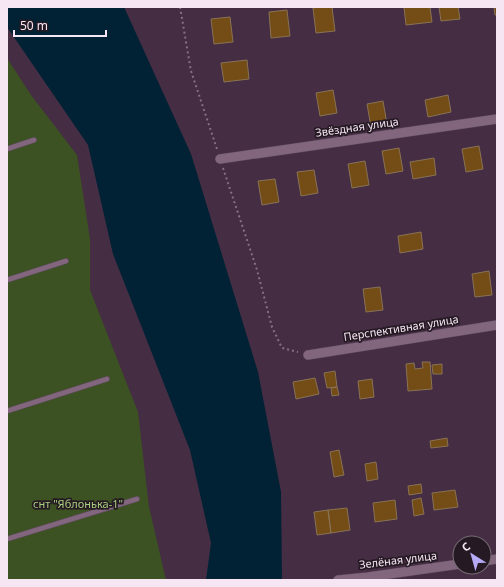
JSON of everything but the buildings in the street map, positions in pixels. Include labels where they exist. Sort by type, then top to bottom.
[{"type":"street","name":"Звёздная улица","points":[[220,159],[497,119]]},
{"type":"street","name":"Перспективная улица","points":[[308,355],[497,325]]},
{"type":"street","name":"Зелёная улица","points":[[338,580],[368,578],[452,565]]},
{"type":"lane","points":[[7,149],[34,140]]},
{"type":"lane","points":[[7,280],[66,261]]},
{"type":"lane","points":[[7,411],[107,379]]},
{"type":"lane","points":[[7,539],[137,499]]},
{"type":"path","points":[[180,7],[191,71],[258,270],[272,326],[282,348],[308,355]]},
{"type":"green space","name":"снт \"Яблонька-1\"","points":[[7,58],[31,95],[77,155],[90,239],[90,290],[138,412],[149,507],[166,580],[7,580]]},
{"type":"water","points":[[7,7],[124,7],[191,154],[258,372],[281,492],[282,580],[206,580],[211,543],[190,450],[113,254],[88,145],[7,27]]}]
